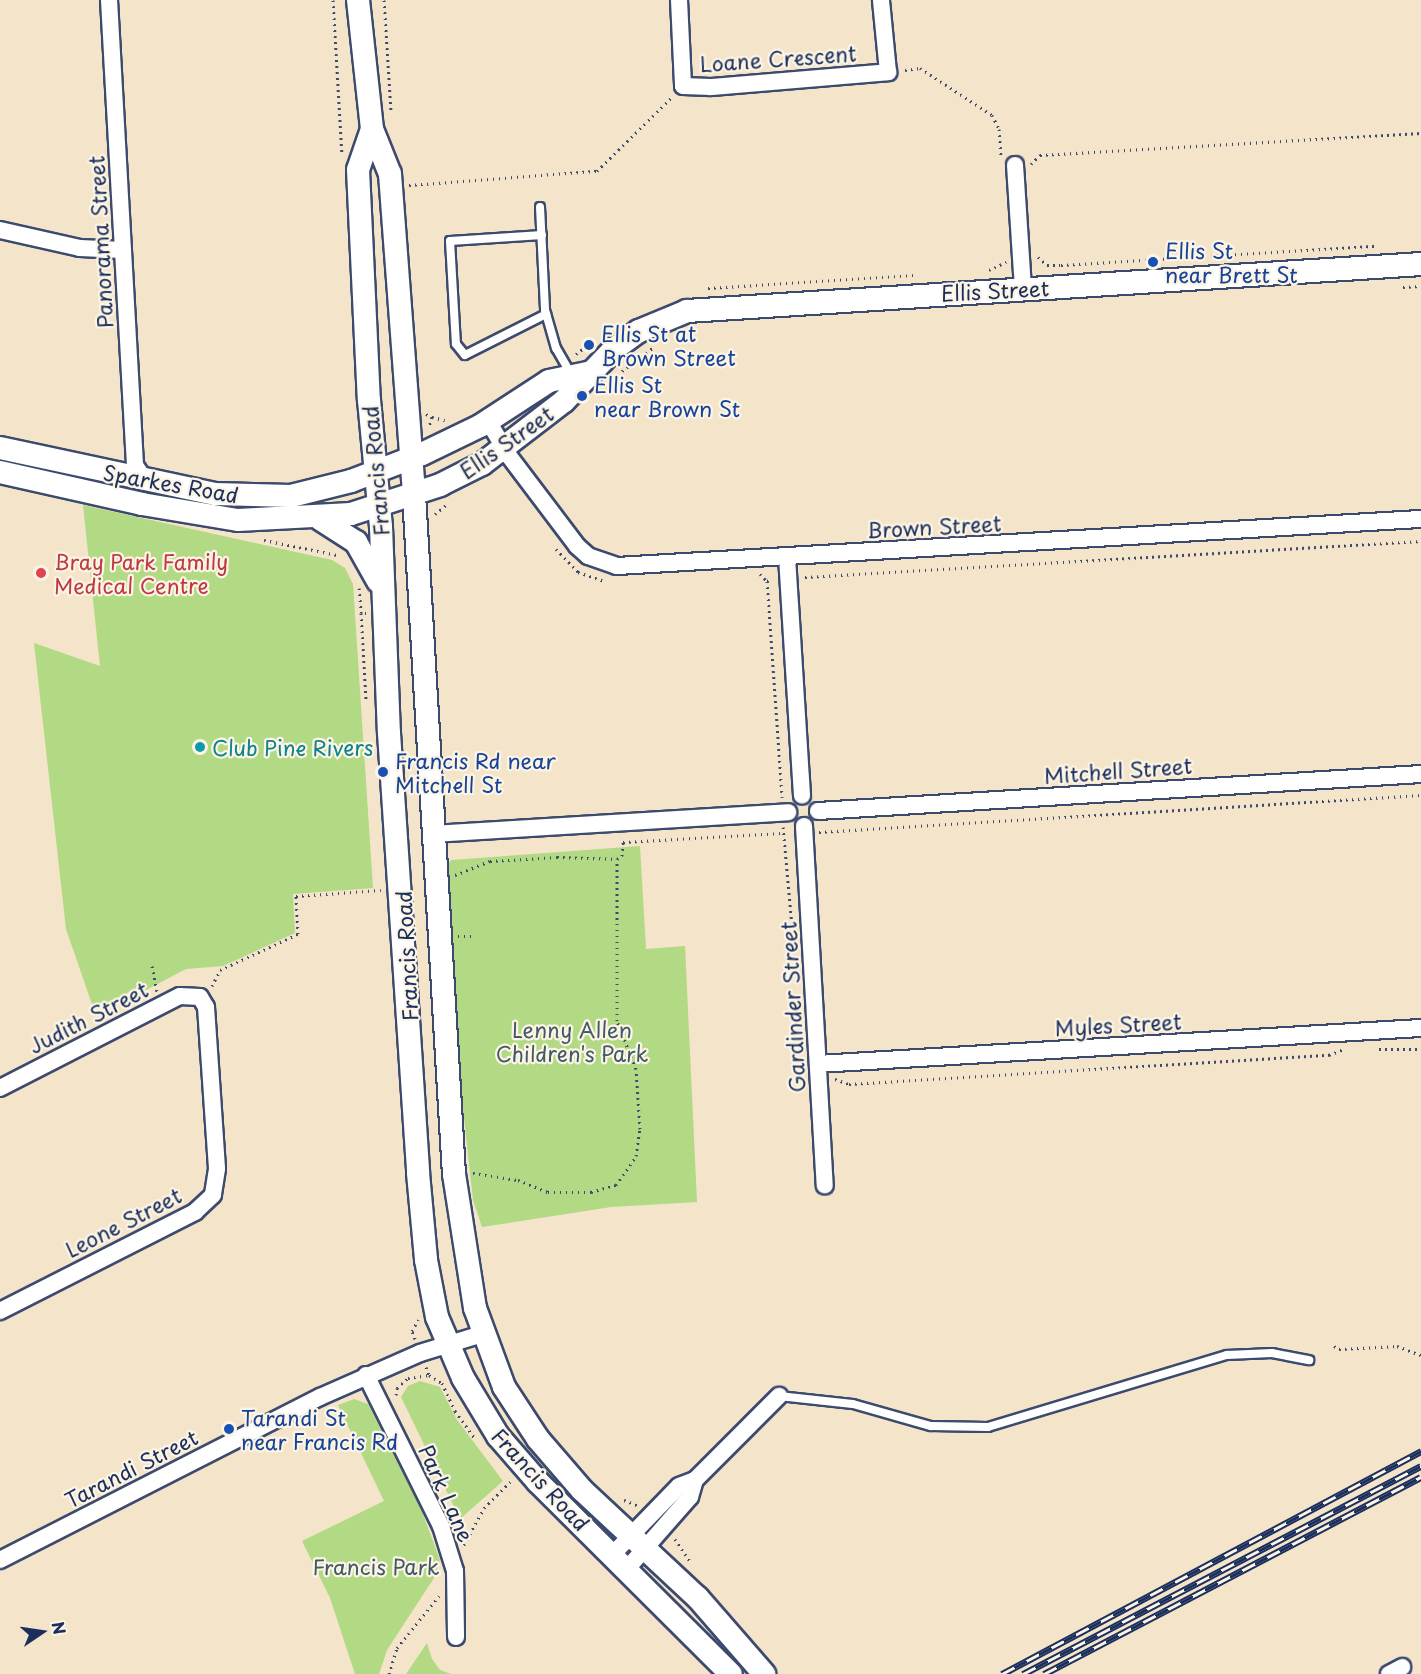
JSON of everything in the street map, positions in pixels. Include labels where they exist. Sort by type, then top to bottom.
[{"type":"main road","name":"Francis Road","points":[[358,0],[372,129],[390,174],[414,495],[432,834],[458,1209],[482,1334],[520,1416],[582,1490],[640,1540],[698,1598],[764,1674]]},
{"type":"main road","name":"Francis Road","points":[[372,129],[358,170],[369,400],[377,470],[389,734],[423,1232],[431,1289],[446,1343],[498,1436],[538,1482],[731,1674]]},
{"type":"main road","name":"Ellis Street","points":[[379,507],[414,495],[472,469],[504,448],[564,401],[580,374],[639,331],[687,311],[1421,264]]},
{"type":"main road","name":"Ellis Street","points":[[377,470],[411,458],[488,421],[549,381],[580,374]]},
{"type":"main road","name":"Sparkes Road","points":[[0,448],[214,495],[291,496],[377,470]]},
{"type":"main road","name":"Sparkes Road","points":[[0,472],[238,520],[320,519],[379,507]]},
{"type":"main road","points":[[320,519],[356,542],[384,594]]},
{"type":"street","name":"Panorama Street","points":[[109,0],[135,465],[144,479]]},
{"type":"street","name":"Loane Crescent","points":[[679,0],[683,86],[711,87],[888,72],[881,0]]},
{"type":"street","points":[[1023,288],[1026,166]]},
{"type":"street","points":[[0,230],[80,248],[123,250]]},
{"type":"street","name":"Brown Street","points":[[488,421],[504,448],[566,534],[588,556],[600,561],[636,566],[1421,519]]},
{"type":"street","points":[[787,557],[802,796]]},
{"type":"street","name":"Mitchell Street","points":[[818,811],[1421,774]]},
{"type":"street","points":[[785,812],[791,821],[804,829],[812,823],[818,811],[815,802],[802,796]]},
{"type":"street","points":[[785,812],[790,803],[802,796]]},
{"type":"street","points":[[432,834],[785,812]]},
{"type":"street","name":"Gardinder Street","points":[[804,829],[825,1185]]},
{"type":"street","name":"Judith Street","points":[[0,1088],[162,1004],[180,996],[200,997]]},
{"type":"street","name":"Leone Street","points":[[0,1311],[195,1212],[213,1195],[217,1169],[208,1024],[206,1007],[200,997]]},
{"type":"street","name":"Myles Street","points":[[818,1070],[1421,1028]]},
{"type":"street","name":"Tarandi Street","points":[[0,1560],[366,1375],[446,1343],[482,1334]]},
{"type":"street","name":"Park Lane","points":[[366,1375],[441,1526],[455,1570],[456,1637]]},
{"type":"street","points":[[640,1540],[650,1515],[679,1486],[695,1480],[779,1396]]},
{"type":"street","points":[[619,1562],[640,1540],[663,1528],[690,1497],[695,1480]]},
{"type":"lane","points":[[540,207],[546,314],[555,348],[580,374]]},
{"type":"lane","points":[[542,235],[450,241],[456,344],[465,355],[546,314]]},
{"type":"lane","points":[[779,1396],[853,1404],[931,1426],[977,1428],[1023,1419],[1227,1355],[1272,1353],[1309,1360]]},
{"type":"path","points":[[333,0],[343,165]]},
{"type":"path","points":[[888,72],[920,68],[985,109],[997,122],[1001,166],[1026,166],[1040,155],[1421,133]]},
{"type":"path","points":[[407,185],[597,171],[683,86]]},
{"type":"path","points":[[1034,250],[1044,262],[1061,265],[1379,245]]},
{"type":"path","points":[[1004,261],[1007,256]]},
{"type":"path","points":[[1397,287],[1421,286]]},
{"type":"path","points":[[612,378],[657,344]]},
{"type":"path","points":[[431,518],[453,499]]},
{"type":"path","points":[[766,580],[771,604],[785,812],[783,833],[786,892],[793,930]]},
{"type":"path","points":[[449,880],[466,868],[490,861],[557,856],[616,859],[622,856],[623,842],[783,833],[804,829],[1421,795]]},
{"type":"path","points":[[470,1172],[518,1180],[548,1192],[591,1192],[616,1185],[636,1156],[640,1129],[636,1069],[617,1021],[616,859]]},
{"type":"path","points":[[200,997],[220,970],[298,934],[296,896],[386,890]]},
{"type":"path","points":[[152,966],[154,986],[162,1004]]},
{"type":"path","points":[[1368,1046],[1385,1050],[1421,1048]]},
{"type":"path","points":[[818,1070],[849,1084],[1329,1055],[1349,1047]]},
{"type":"path","points":[[1334,1346],[1339,1349],[1397,1346],[1421,1355]]},
{"type":"path","points":[[397,1401],[401,1383],[429,1375]]},
{"type":"path","points":[[619,1498],[636,1503],[650,1515]]},
{"type":"path","points":[[663,1528],[695,1567]]},
{"type":"path","points":[[460,1537],[463,1547]]},
{"type":"green space","points":[[83,505],[332,560],[345,568],[353,584],[373,888],[293,894],[295,933],[223,966],[186,969],[144,991],[141,986],[94,1010],[66,929],[34,643],[100,666]]},
{"type":"green space","name":"Lenny Allen Children's Park","points":[[640,846],[646,949],[685,946],[697,1202],[611,1207],[482,1227],[473,1200],[438,880],[451,860]]},
{"type":"green space","points":[[420,1381],[440,1387],[457,1420],[503,1481],[460,1519],[401,1397],[408,1386]]},
{"type":"green space","name":"Francis Park","points":[[354,1399],[368,1404],[421,1509],[440,1560],[434,1578],[387,1650],[379,1674],[355,1674],[330,1598],[302,1541],[384,1501],[338,1405]]},
{"type":"green space","points":[[427,1643],[432,1659],[440,1670],[451,1674],[406,1674]]},
{"type":"railway","points":[[1002,1674],[1421,1451]]},
{"type":"railway","points":[[1023,1674],[1421,1466]]},
{"type":"railway","points":[[1044,1674],[1421,1477]]},
{"type":"place","name":"Ellis St near Brett St","points":[[1153,262]]},
{"type":"place","name":"Ellis St at Brown Street","points":[[589,345]]},
{"type":"place","name":"Ellis St near Brown St","points":[[582,396]]},
{"type":"place","name":"Bray Park Family Medical Centre","points":[[41,573]]},
{"type":"place","name":"Club Pine Rivers","points":[[200,747]]},
{"type":"place","name":"Francis Rd near Mitchell St","points":[[383,772]]},
{"type":"place","name":"Tarandi St near Francis Rd","points":[[229,1429]]}]
